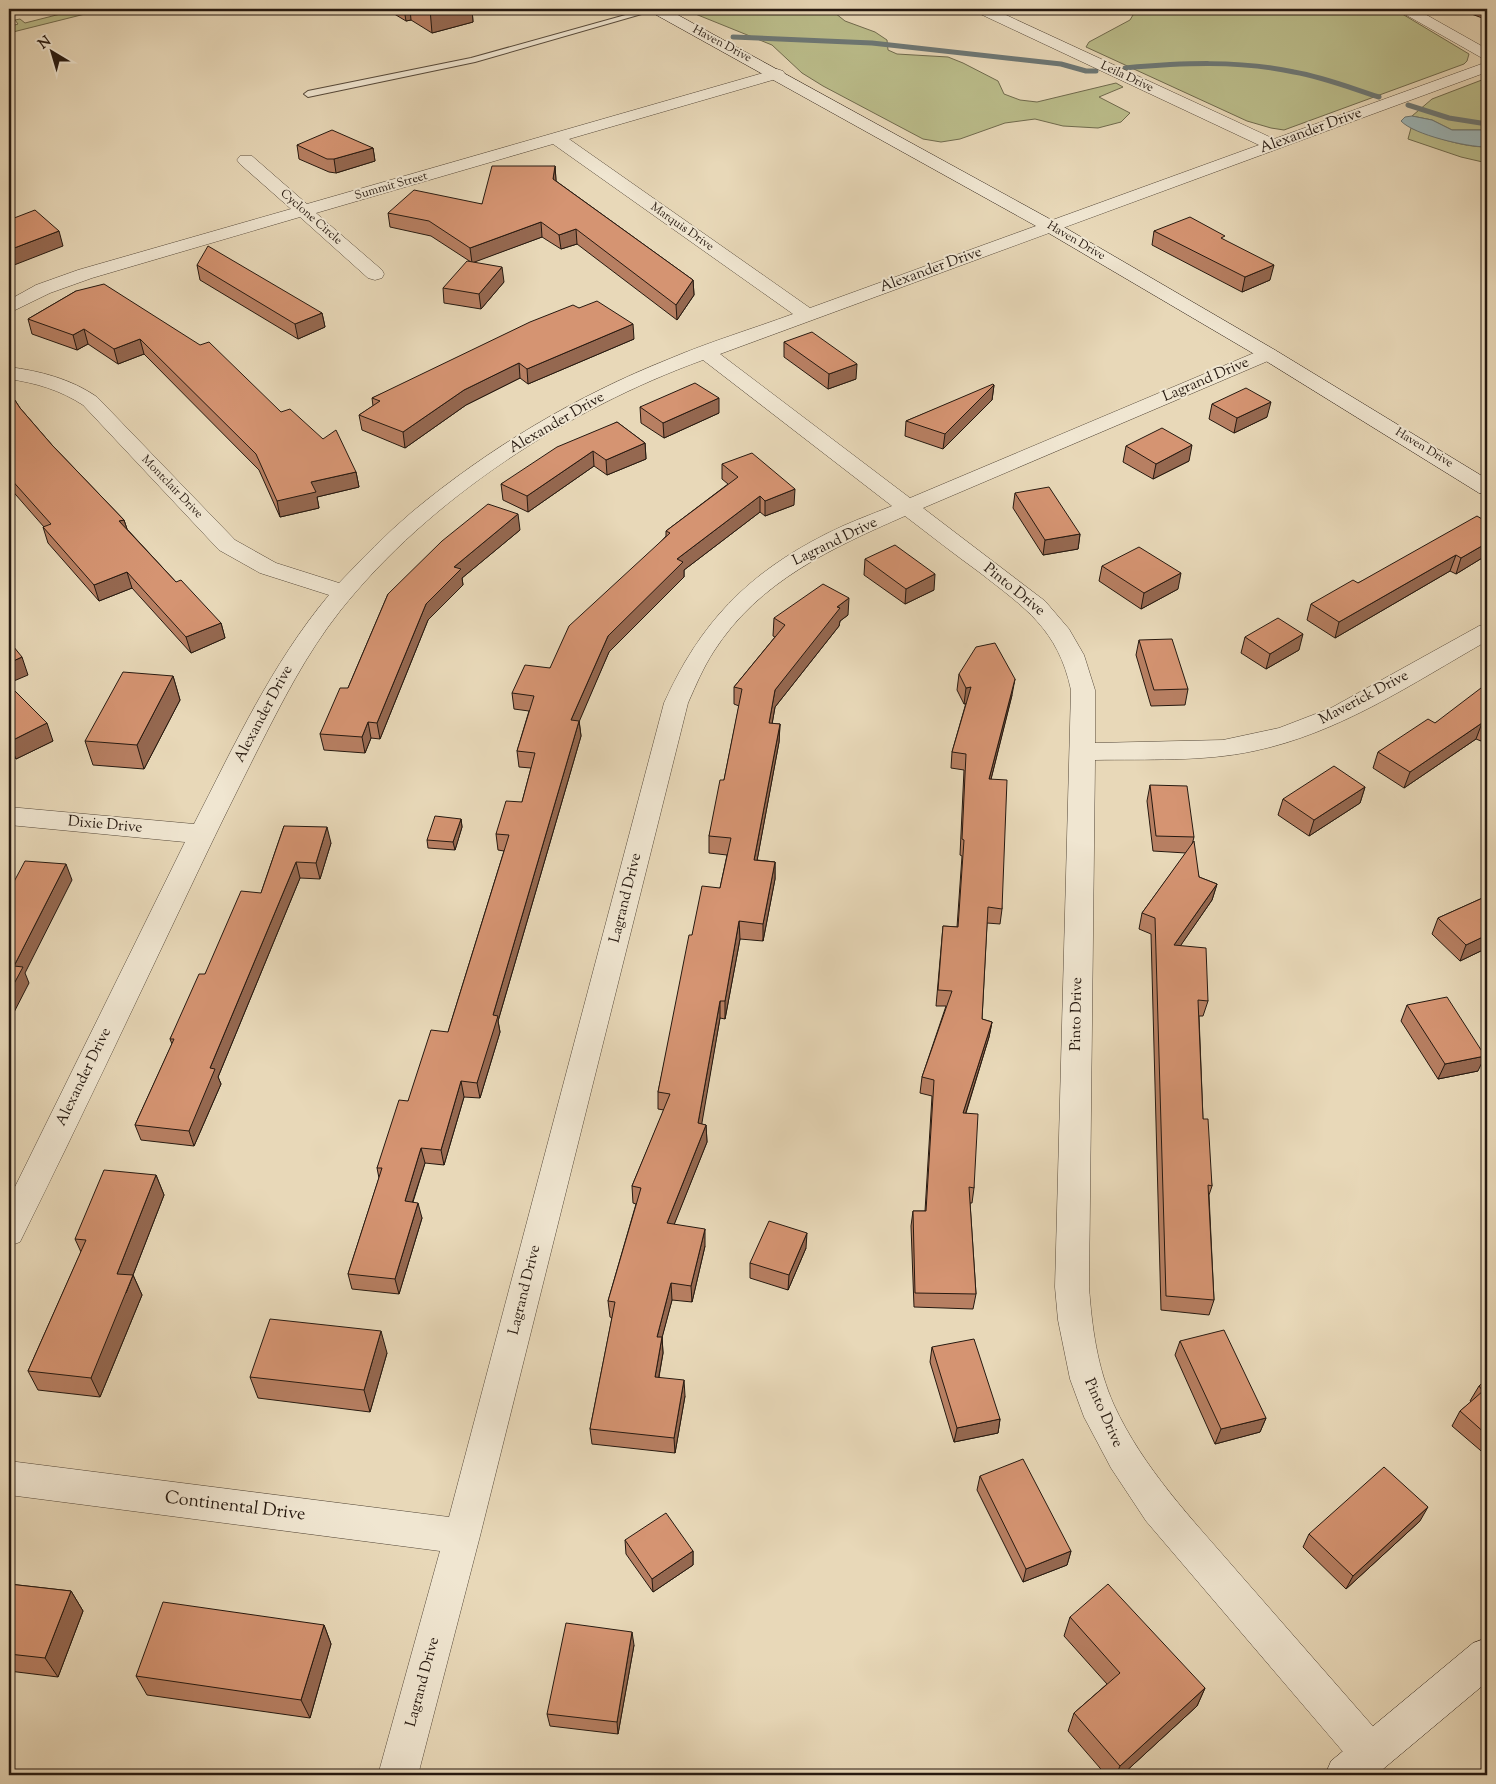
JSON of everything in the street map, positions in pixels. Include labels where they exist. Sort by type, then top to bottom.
[{"type":"street","name":"Haven Drive","points":[[655,9],[777,74],[1051,227],[1268,354],[1487,488]]},
{"type":"street","name":"Leila Drive","points":[[981,9],[1273,145]]},
{"type":"street","points":[[1406,9],[1487,55]]},
{"type":"street","name":"Alexander Drive","points":[[9,1232],[202,834],[289,666],[344,592],[370,563],[424,511],[509,449],[545,426],[607,394],[705,352],[1487,66]]},
{"type":"street","name":"Summit Street","points":[[9,307],[36,292],[63,281],[777,74]]},
{"type":"street","name":"Marquis Drive","points":[[556,138],[808,315]]},
{"type":"street","name":"Cyclone Circle","points":[[246,160],[375,274]]},
{"type":"street","name":"Pinto Drive","points":[[705,352],[1037,606],[1060,632],[1076,661],[1082,683],[1082,752],[1072,1286],[1074,1322],[1081,1359],[1092,1396],[1109,1434],[1132,1472],[1357,1764]]},
{"type":"street","name":"Lagrand Drive","points":[[398,1775],[462,1536],[676,703],[684,680],[710,638],[732,612],[764,582],[810,551],[835,538],[1268,354]]},
{"type":"street","name":"Montclair Drive","points":[[9,373],[63,385],[90,401],[227,545],[238,553],[281,574],[344,592]]},
{"type":"street","name":"Maverick Drive","points":[[1082,752],[1223,748],[1286,735],[1340,714],[1487,630]]},
{"type":"street","name":"Dixie Drive","points":[[9,816],[202,834]]},
{"type":"street","name":"Continental Drive","points":[[9,1478],[462,1536]]},
{"type":"street","points":[[1357,1764],[1487,1656]]},
{"type":"lane","points":[[473,9],[485,12],[503,9]]},
{"type":"lane","points":[[308,94],[472,60],[655,9]]},
{"type":"green space","points":[[80,9],[105,9],[9,33],[9,27],[18,24],[15,20],[20,19],[25,23]]},
{"type":"green space","points":[[683,9],[830,9],[845,21],[875,32],[887,40],[888,50],[897,54],[948,57],[998,81],[1004,94],[1020,100],[1037,102],[1116,83],[1123,87],[1099,97],[1130,113],[1121,122],[1098,128],[1063,126],[1035,119],[1005,123],[960,139],[941,142],[923,139],[802,73],[772,45]]},
{"type":"green space","points":[[1394,9],[1469,54],[1464,64],[1284,130],[1247,121],[1086,47],[1089,42],[1130,20],[1136,10]]},
{"type":"green space","points":[[1487,78],[1487,130],[1452,130],[1432,120],[1412,116],[1432,99]]},
{"type":"green space","points":[[1411,128],[1458,143],[1487,147],[1487,163],[1461,157],[1408,139]]},
{"type":"water","points":[[1412,116],[1432,120],[1452,130],[1487,130],[1487,147],[1441,139],[1417,131],[1401,121],[1405,117]]},
{"type":"building","points":[[332,130],[373,148],[334,159],[327,159],[297,145]]},
{"type":"building","points":[[492,166],[555,166],[553,179],[693,280],[676,305],[576,229],[559,235],[541,222],[470,248],[429,221],[388,213],[414,190],[482,204]]},
{"type":"building","points":[[35,210],[59,231],[9,250],[9,220]]},
{"type":"building","points":[[1190,217],[1225,236],[1221,238],[1274,265],[1245,277],[1154,231]]},
{"type":"building","points":[[208,246],[322,313],[295,324],[197,265]]},
{"type":"building","points":[[467,261],[502,267],[479,294],[443,288]]},
{"type":"building","points":[[104,284],[200,345],[209,342],[281,412],[290,409],[323,439],[336,430],[356,472],[311,482],[316,492],[277,501],[256,454],[140,339],[114,349],[84,329],[73,335],[28,319],[76,291]]},
{"type":"building","points":[[597,301],[633,324],[527,369],[519,363],[464,390],[403,432],[359,415],[380,401],[372,398],[530,322],[573,305],[579,308]]},
{"type":"building","points":[[812,332],[857,364],[829,374],[784,342]]},
{"type":"building","points":[[695,383],[719,398],[663,423],[640,407]]},
{"type":"building","points":[[993,384],[945,434],[906,421]]},
{"type":"building","points":[[1246,388],[1271,402],[1237,418],[1212,404]]},
{"type":"building","points":[[9,391],[20,408],[52,445],[124,520],[119,521],[176,582],[181,580],[221,623],[186,637],[127,572],[94,585],[43,527],[51,524],[9,477]]},
{"type":"building","points":[[617,422],[645,443],[606,460],[593,451],[527,496],[501,484],[557,447]]},
{"type":"building","points":[[1162,428],[1192,445],[1156,464],[1126,446]]},
{"type":"building","points":[[752,453],[795,489],[765,501],[760,496],[677,559],[683,562],[608,636],[571,720],[579,721],[493,1015],[498,1016],[477,1083],[461,1081],[441,1150],[421,1148],[405,1201],[418,1203],[395,1279],[348,1274],[382,1168],[377,1168],[399,1100],[408,1101],[431,1030],[448,1032],[509,835],[496,834],[506,801],[522,802],[535,753],[517,751],[534,696],[512,693],[525,665],[550,668],[569,626],[670,533],[666,531],[738,477],[722,464]]},
{"type":"building","points":[[1049,487],[1080,534],[1045,540],[1015,493]]},
{"type":"building","points":[[488,504],[518,514],[454,567],[461,569],[426,604],[377,723],[368,722],[362,737],[320,734],[340,688],[348,688],[388,594],[442,541]]},
{"type":"building","points":[[1477,516],[1487,522],[1487,543],[1461,558],[1456,555],[1339,622],[1311,604],[1353,580],[1358,583]]},
{"type":"building","points":[[895,545],[935,574],[906,589],[865,559]]},
{"type":"building","points":[[1139,547],[1181,573],[1144,593],[1102,566]]},
{"type":"building","points":[[823,584],[849,598],[837,607],[840,608],[775,690],[769,723],[780,724],[754,860],[775,862],[763,924],[739,921],[725,1001],[720,1001],[698,1123],[706,1125],[667,1223],[705,1229],[691,1286],[671,1283],[657,1337],[662,1337],[655,1377],[684,1380],[674,1438],[590,1429],[615,1302],[608,1301],[641,1188],[632,1186],[670,1094],[658,1092],[689,935],[692,935],[702,886],[720,888],[731,838],[709,836],[720,780],[724,780],[742,689],[734,687],[785,625],[774,618]]},
{"type":"building","points":[[1278,618],[1303,634],[1270,654],[1245,637]]},
{"type":"building","points":[[1172,639],[1188,689],[1154,690],[1139,640]]},
{"type":"building","points":[[9,641],[22,657],[9,663]]},
{"type":"building","points":[[995,643],[1015,679],[989,779],[1007,780],[1002,909],[988,907],[982,1019],[992,1022],[963,1113],[978,1114],[974,1188],[969,1187],[976,1294],[915,1293],[913,1211],[926,1211],[934,1080],[922,1077],[952,991],[938,990],[943,926],[958,927],[964,840],[962,839],[966,754],[952,752],[971,687],[966,688],[959,674],[976,647]]},
{"type":"building","points":[[123,672],[173,676],[137,745],[85,741]]},
{"type":"building","points":[[9,685],[47,723],[9,742]]},
{"type":"building","points":[[1481,688],[1487,691],[1487,725],[1482,723],[1410,772],[1378,752],[1428,719],[1435,723]]},
{"type":"building","points":[[1334,766],[1365,787],[1314,820],[1283,799]]},
{"type":"building","points":[[1150,785],[1187,786],[1194,837],[1156,836]]},
{"type":"building","points":[[435,816],[461,819],[453,842],[427,840]]},
{"type":"building","points":[[284,826],[327,827],[316,863],[296,862],[210,1068],[215,1069],[189,1131],[135,1125],[174,1039],[170,1039],[199,974],[205,974],[241,891],[261,893]]},
{"type":"building","points":[[1194,841],[1199,877],[1217,884],[1174,945],[1206,948],[1208,1001],[1198,1000],[1203,1119],[1208,1119],[1212,1186],[1208,1185],[1214,1300],[1166,1296],[1155,918],[1142,913]]},
{"type":"building","points":[[25,861],[66,864],[14,966],[23,967],[9,993],[9,891]]},
{"type":"building","points":[[1487,896],[1487,935],[1466,945],[1438,918]]},
{"type":"building","points":[[1447,997],[1485,1056],[1445,1064],[1407,1005]]},
{"type":"building","points":[[104,1170],[156,1175],[117,1274],[133,1275],[91,1378],[28,1371],[86,1240],[75,1239]]},
{"type":"building","points":[[769,1221],[807,1233],[789,1275],[750,1263]]},
{"type":"building","points":[[270,1319],[381,1331],[364,1390],[250,1377]]},
{"type":"building","points":[[1224,1330],[1266,1418],[1221,1429],[1180,1341]]},
{"type":"building","points":[[974,1339],[1000,1419],[957,1428],[932,1347]]},
{"type":"building","points":[[1487,1379],[1487,1435],[1460,1411],[1483,1391],[1479,1386]]},
{"type":"building","points":[[1023,1459],[1071,1551],[1026,1569],[980,1476]]},
{"type":"building","points":[[1384,1467],[1428,1507],[1353,1576],[1309,1534]]},
{"type":"building","points":[[666,1513],[693,1551],[652,1579],[625,1540]]},
{"type":"building","points":[[9,1584],[71,1591],[45,1658],[9,1654]]},
{"type":"building","points":[[1108,1584],[1205,1688],[1120,1766],[1074,1713],[1120,1673],[1070,1617]]},
{"type":"building","points":[[163,1602],[324,1625],[301,1700],[136,1676]]},
{"type":"building","points":[[566,1623],[632,1632],[617,1722],[547,1714]]},
{"type":"waterway","points":[[733,37],[872,43],[1061,64],[1086,71],[1096,71]]},
{"type":"waterway","points":[[1125,68],[1188,64],[1231,64],[1273,68],[1316,77],[1379,97]]},
{"type":"waterway","points":[[1408,105],[1449,118],[1487,124]]}]
